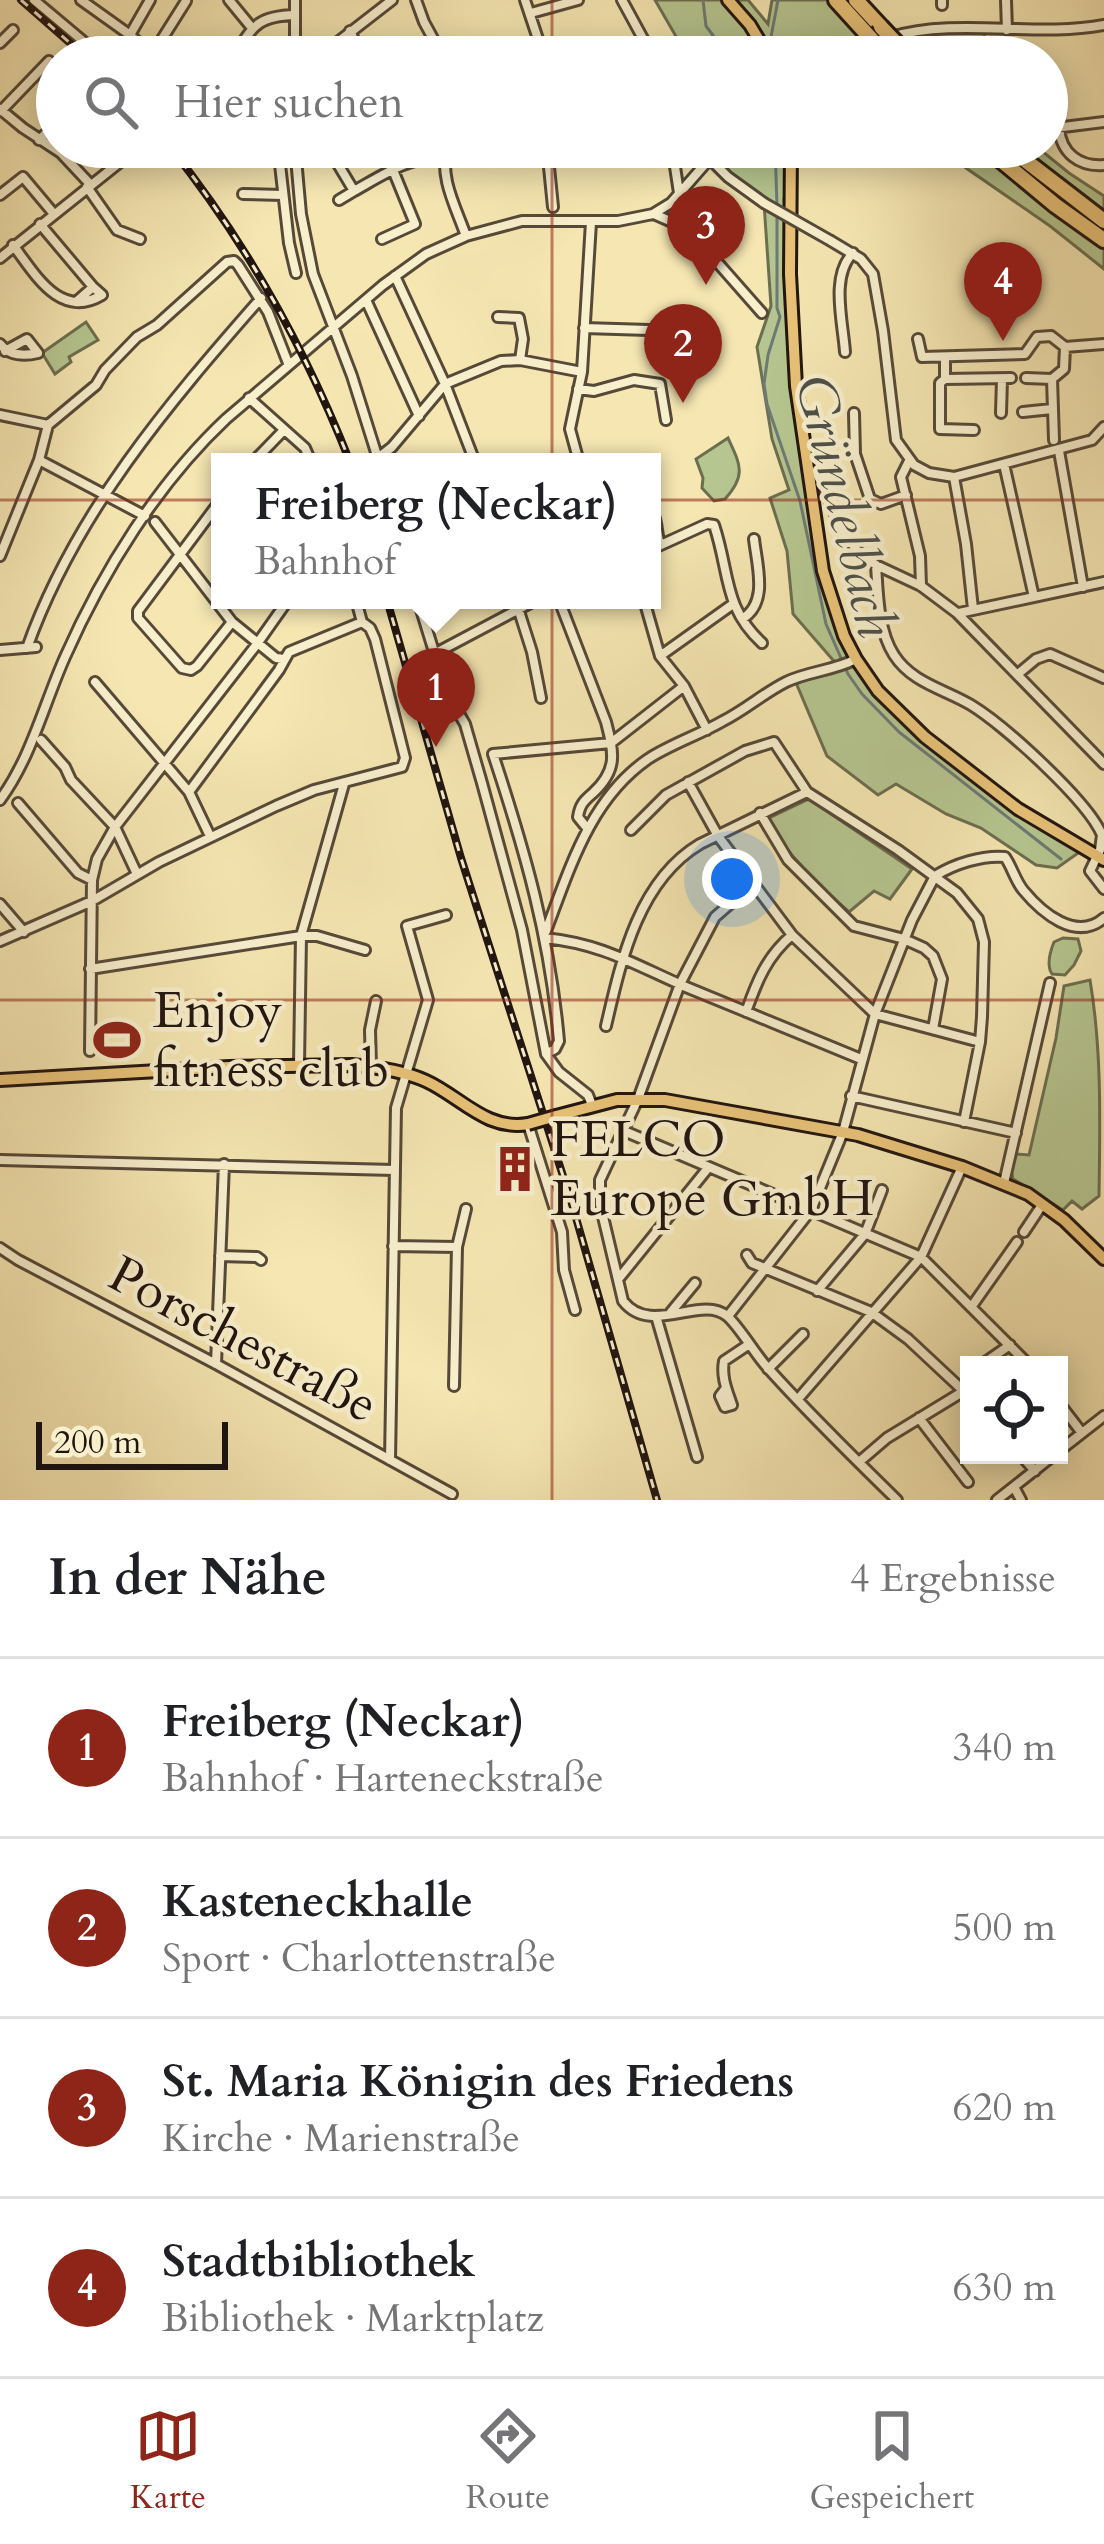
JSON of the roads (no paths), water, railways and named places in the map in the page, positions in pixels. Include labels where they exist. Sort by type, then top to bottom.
[{"type":"highway","points":[[836,0],[879,36]]},
{"type":"highway","points":[[856,0],[873,30]]},
{"type":"highway","points":[[1010,168],[1104,240]]},
{"type":"highway","points":[[1035,168],[1104,221]]},
{"type":"main road","points":[[728,0],[757,36]]},
{"type":"main road","points":[[791,168],[793,347],[807,472],[824,571],[853,661],[898,712],[957,764],[1018,809],[1101,858]]},
{"type":"main road","points":[[0,1080],[299,1065],[371,1066],[428,1081],[470,1110],[506,1124],[528,1124],[616,1100],[711,1107],[843,1132],[1004,1183],[1043,1204],[1104,1259]]},
{"type":"street","points":[[34,0],[77,36]]},
{"type":"street","points":[[81,0],[130,35],[150,0]]},
{"type":"street","points":[[229,0],[252,28]]},
{"type":"street","points":[[295,36],[296,0]]},
{"type":"street","points":[[345,36],[392,0]]},
{"type":"street","points":[[416,0],[432,36]]},
{"type":"street","points":[[525,0],[538,36]]},
{"type":"street","points":[[531,13],[578,0]]},
{"type":"street","points":[[622,0],[642,36]]},
{"type":"street","points":[[1006,0],[1006,30]]},
{"type":"street","points":[[165,36],[186,1]]},
{"type":"street","points":[[248,36],[258,22],[295,16]]},
{"type":"street","points":[[901,36],[922,30],[1104,25]]},
{"type":"street","points":[[0,43],[13,30]]},
{"type":"street","points":[[350,31],[352,36]]},
{"type":"street","points":[[36,74],[1,110],[36,138]]},
{"type":"street","points":[[1068,127],[1104,122]]},
{"type":"street","points":[[1068,153],[1085,164],[1104,165]]},
{"type":"street","points":[[74,168],[117,230],[140,239]]},
{"type":"street","points":[[0,258],[111,168]]},
{"type":"street","points":[[280,168],[296,273]]},
{"type":"street","points":[[297,168],[313,274],[377,453]]},
{"type":"street","points":[[339,168],[354,191]]},
{"type":"street","points":[[339,200],[396,168]]},
{"type":"street","points":[[445,168],[466,236]]},
{"type":"street","points":[[549,168],[553,207]]},
{"type":"street","points":[[674,168],[679,195]]},
{"type":"street","points":[[0,800],[18,771],[74,638],[145,515],[202,442],[249,398],[426,254],[466,236],[522,221],[618,221],[652,214],[679,195],[702,168]]},
{"type":"street","points":[[719,168],[869,267],[875,282],[896,440],[909,461],[929,473],[954,477],[1059,451],[1092,440],[1103,431]]},
{"type":"street","points":[[382,239],[415,224],[393,170]]},
{"type":"street","points":[[0,195],[23,178],[54,214]]},
{"type":"street","points":[[243,194],[283,195]]},
{"type":"street","points":[[652,214],[688,229],[762,314]]},
{"type":"street","points":[[577,453],[570,429],[582,372],[591,222]]},
{"type":"street","points":[[13,245],[53,295],[89,302],[102,295],[40,224]]},
{"type":"street","points":[[845,352],[840,274],[853,253]]},
{"type":"street","points":[[0,556],[48,425],[96,385],[137,337],[227,262],[238,265],[261,298],[288,363]]},
{"type":"street","points":[[394,276],[472,453]]},
{"type":"street","points":[[0,650],[32,647],[56,580],[103,494],[186,383],[261,298]]},
{"type":"street","points":[[366,300],[419,416]]},
{"type":"street","points":[[498,317],[519,318],[520,360]]},
{"type":"street","points":[[584,328],[680,331],[692,322]]},
{"type":"street","points":[[918,339],[922,357],[1025,354],[1037,337],[1051,336],[1064,347],[1104,344]]},
{"type":"street","points":[[1026,378],[1052,379],[1064,369],[1064,347]]},
{"type":"street","points":[[909,351],[920,350]]},
{"type":"street","points":[[992,356],[1002,378],[1000,413]]},
{"type":"street","points":[[945,357],[945,379]]},
{"type":"street","points":[[386,453],[445,384],[501,361],[582,372]]},
{"type":"street","points":[[974,430],[940,430],[940,383],[1002,378]]},
{"type":"street","points":[[1052,379],[1054,440]]},
{"type":"street","points":[[578,389],[594,391],[634,380],[660,384],[666,420]]},
{"type":"street","points":[[249,398],[307,453]]},
{"type":"street","points":[[1023,412],[1052,410]]},
{"type":"street","points":[[854,412],[855,454],[870,499],[881,504],[906,495]]},
{"type":"street","points":[[0,415],[48,425]]},
{"type":"street","points":[[262,453],[283,430]]},
{"type":"street","points":[[1059,451],[1082,587]]},
{"type":"street","points":[[39,460],[145,515]]},
{"type":"street","points":[[909,461],[901,476],[920,556],[920,586]]},
{"type":"street","points":[[1004,464],[1034,597]]},
{"type":"street","points":[[807,472],[817,475],[858,552],[957,613],[1104,764]]},
{"type":"street","points":[[954,477],[973,609]]},
{"type":"street","points":[[211,515],[138,611],[138,618],[182,668],[191,670],[232,622]]},
{"type":"street","points":[[155,521],[211,596]]},
{"type":"street","points":[[661,545],[712,523],[733,604],[744,626],[762,643]]},
{"type":"street","points":[[742,619],[753,612],[760,593],[754,539]]},
{"type":"street","points":[[876,565],[886,637],[900,663],[925,683],[973,706],[1036,760],[1099,826],[1101,858],[1090,871],[1104,890]]},
{"type":"street","points":[[957,613],[1104,583]]},
{"type":"street","points":[[660,656],[733,604]]},
{"type":"street","points":[[222,609],[257,644],[284,659]]},
{"type":"street","points":[[90,1051],[92,880],[97,859],[115,827],[282,609]]},
{"type":"street","points":[[0,941],[92,901],[210,836],[314,790],[402,767],[405,758],[375,639],[358,609]]},
{"type":"street","points":[[421,609],[446,691],[465,724],[490,810],[527,953],[546,1054],[559,1072],[588,1095],[592,1105]]},
{"type":"street","points":[[434,654],[516,609]]},
{"type":"street","points":[[518,609],[541,698]]},
{"type":"street","points":[[562,609],[606,722],[613,758],[607,779],[578,810],[587,828]]},
{"type":"street","points":[[647,609],[660,656],[684,686],[707,730]]},
{"type":"street","points":[[189,792],[289,652],[362,622]]},
{"type":"street","points":[[1018,674],[1050,654],[1104,677]]},
{"type":"street","points":[[545,936],[587,828],[638,766],[781,684],[853,661]]},
{"type":"street","points":[[95,682],[189,792],[210,836]]},
{"type":"street","points":[[546,1054],[559,1041],[545,936],[536,888],[494,754],[611,742],[684,686]]},
{"type":"street","points":[[41,740],[115,827],[137,874]]},
{"type":"street","points":[[631,830],[666,795],[769,742],[778,746],[807,792],[934,876],[968,906],[981,928],[980,1042],[964,1122]]},
{"type":"street","points":[[688,782],[718,836],[792,935],[874,1014],[980,1042]]},
{"type":"street","points":[[299,1065],[301,936],[344,783]]},
{"type":"street","points":[[606,1026],[622,956],[669,868],[683,854],[807,792]]},
{"type":"street","points":[[17,803],[78,873],[92,880]]},
{"type":"street","points":[[760,813],[788,860],[854,926],[924,947],[943,979],[933,1029]]},
{"type":"street","points":[[728,1316],[811,1210],[843,1132],[874,1014],[934,876],[948,868],[1005,856],[1020,886],[1057,921],[1084,927],[1104,918]]},
{"type":"street","points":[[754,883],[715,917],[680,984],[638,1099],[600,1180],[598,1192],[623,1300],[642,1316],[716,1311],[728,1316],[768,1369],[897,1500]]},
{"type":"street","points":[[0,904],[24,932]]},
{"type":"street","points":[[390,1460],[396,1108],[428,1000],[406,926],[446,915]]},
{"type":"street","points":[[746,1012],[765,965],[792,935]]},
{"type":"street","points":[[91,969],[301,936],[365,950]]},
{"type":"street","points":[[545,936],[622,956],[861,1059]]},
{"type":"street","points":[[1004,1183],[1050,983]]},
{"type":"street","points":[[371,1066],[370,1030],[376,1001]]},
{"type":"street","points":[[851,1096],[1016,1133]]},
{"type":"street","points":[[528,1124],[562,1232],[564,1270],[575,1310]]},
{"type":"street","points":[[624,1132],[921,1257],[1020,1356]]},
{"type":"street","points":[[0,1160],[394,1170]]},
{"type":"street","points":[[216,1364],[224,1164]]},
{"type":"street","points":[[798,1399],[921,1257],[962,1167]]},
{"type":"street","points":[[619,1278],[708,1168]]},
{"type":"street","points":[[817,1291],[865,1234],[881,1190]]},
{"type":"street","points":[[1024,1232],[1043,1204]]},
{"type":"street","points":[[454,1386],[457,1247],[466,1209]]},
{"type":"street","points":[[972,1306],[1017,1242]]},
{"type":"street","points":[[394,1246],[457,1247]]},
{"type":"street","name":"Porschestraße","points":[[0,1248],[452,1494]]},
{"type":"street","points":[[220,1256],[261,1260]]},
{"type":"street","points":[[747,1256],[752,1263],[871,1312],[960,1387]]},
{"type":"street","points":[[670,1313],[695,1283]]},
{"type":"street","points":[[656,1316],[698,1457]]},
{"type":"street","points":[[768,1369],[803,1334]]},
{"type":"street","points":[[726,1388],[724,1361],[748,1345]]},
{"type":"street","points":[[994,1356],[1010,1345]]},
{"type":"street","points":[[956,1383],[960,1380]]},
{"type":"street","points":[[859,1462],[887,1438],[960,1398]]},
{"type":"street","points":[[1068,1415],[1082,1433]]},
{"type":"street","points":[[1068,1444],[1104,1416]]},
{"type":"street","points":[[919,1418],[968,1482]]},
{"type":"street","points":[[1029,1464],[1035,1471]]},
{"type":"street","points":[[998,1500],[1044,1464]]},
{"type":"street","points":[[1014,1487],[1021,1500]]},
{"type":"waterway","name":"Gründelbach","points":[[703,0],[706,26],[713,36]]},
{"type":"waterway","points":[[771,36],[778,0]]},
{"type":"waterway","name":"Gründelbach","points":[[776,168],[777,205]]},
{"type":"waterway","name":"Gründelbach","points":[[777,215],[780,317],[768,355],[767,404],[800,501],[826,624],[848,674],[899,732],[1061,859]]},
{"type":"railway","points":[[21,0],[62,36]]},
{"type":"railway","points":[[186,168],[272,297],[346,453]]},
{"type":"railway","points":[[390,609],[461,858],[572,1204],[657,1500]]},
{"type":"place","name":"St. Maria Königin des Friedens","points":[[706,285]]},
{"type":"place","name":"Stadtbibliothek","points":[[1003,341]]},
{"type":"place","name":"Kasteneckhalle","points":[[683,403]]},
{"type":"place","name":"Freiberg (Neckar)","points":[[436,747]]},
{"type":"place","name":"Enjoy fitness club","points":[[117,1040]]},
{"type":"place","name":"FELCO Europe GmbH","points":[[515,1169]]}]
